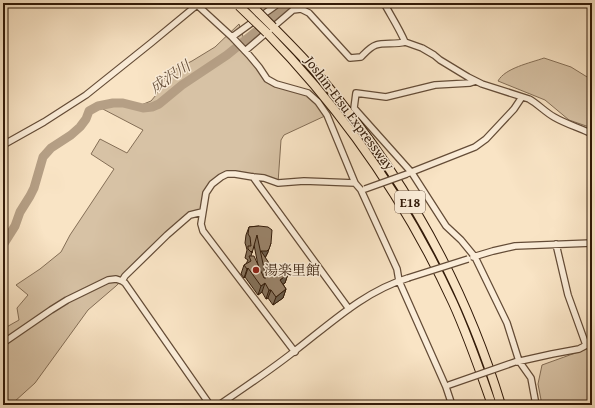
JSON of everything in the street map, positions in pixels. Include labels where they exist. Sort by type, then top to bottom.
[{"type":"highway","name":"Joshin-Etsu Expressway","points":[[249,3],[291,58],[336,111],[359,141],[401,206],[439,273],[454,304],[492,405]]},
{"type":"highway","name":"Joshin-Etsu Expressway","points":[[238,5],[270,30],[321,78],[366,136],[410,202],[462,300],[487,361],[501,405]]},
{"type":"street","points":[[232,37],[278,3]]},
{"type":"street","points":[[384,3],[400,30],[405,42]]},
{"type":"street","points":[[3,145],[44,122],[86,95],[151,43],[196,4],[232,37],[259,67],[267,79],[276,84],[308,93],[318,102],[327,114],[355,183],[363,190],[397,269],[399,281],[448,386],[452,405]]},
{"type":"street","points":[[245,51],[293,10],[301,9],[309,13],[350,58],[360,57],[368,49],[375,45],[405,42],[422,48],[482,84],[529,98],[554,118],[592,134]]},
{"type":"street","points":[[476,81],[470,83],[435,85],[386,97],[356,93],[354,108],[409,173],[446,226],[461,240],[475,257],[507,323],[517,361],[531,378],[536,405]]},
{"type":"street","points":[[363,190],[475,147],[486,139],[514,109],[522,97]]},
{"type":"street","points":[[295,352],[203,231],[201,224],[206,193],[212,184],[227,174],[264,178],[278,183],[304,181],[355,183]]},
{"type":"street","points":[[253,177],[349,309]]},
{"type":"street","points":[[122,281],[125,276],[190,214],[202,212]]},
{"type":"street","points":[[219,405],[295,352],[349,309],[372,294],[399,281],[493,251],[515,246],[592,242]]},
{"type":"street","points":[[556,244],[568,295],[586,345]]},
{"type":"street","points":[[3,343],[67,300],[108,280],[116,279],[125,283],[210,405]]},
{"type":"street","points":[[448,386],[517,361],[579,349],[592,342]]},
{"type":"shaded area","points":[[239,24],[249,55],[267,79],[308,96],[327,115],[284,135],[281,140],[278,183],[227,174],[206,193],[202,212],[190,215],[116,286],[88,310],[35,383],[14,402],[3,405],[3,329],[19,320],[17,308],[28,295],[16,285],[40,269],[61,252],[70,235],[114,169],[91,154],[100,139],[127,153],[143,130],[99,107],[111,105],[141,105],[151,101],[156,95],[166,76],[215,47]]},
{"type":"shaded area","points":[[544,58],[571,67],[592,80],[592,128],[569,120],[545,100],[498,81],[501,76],[512,69]]},
{"type":"shaded area","points":[[592,347],[592,405],[542,405],[538,384],[542,365]]},
{"type":"building","points":[[249,227],[268,227],[272,230],[269,249],[267,251],[261,251],[275,272],[283,267],[288,274],[280,280],[286,289],[276,297],[265,283],[261,286],[248,268],[247,269],[244,265],[251,261],[249,256],[254,256],[264,278],[266,278],[257,235],[252,253],[252,251],[251,252],[248,249],[248,246],[251,246],[250,237],[248,234]]},
{"type":"waterway","name":"成沢川","points":[[3,245],[15,226],[20,212],[34,188],[43,157],[51,148],[71,135],[80,127],[86,119],[89,111],[98,106],[113,103],[123,103],[143,108],[152,107],[159,104],[182,85],[227,55],[280,12],[288,3]]},
{"type":"place","name":"湯楽里館","points":[[256,270]]}]
